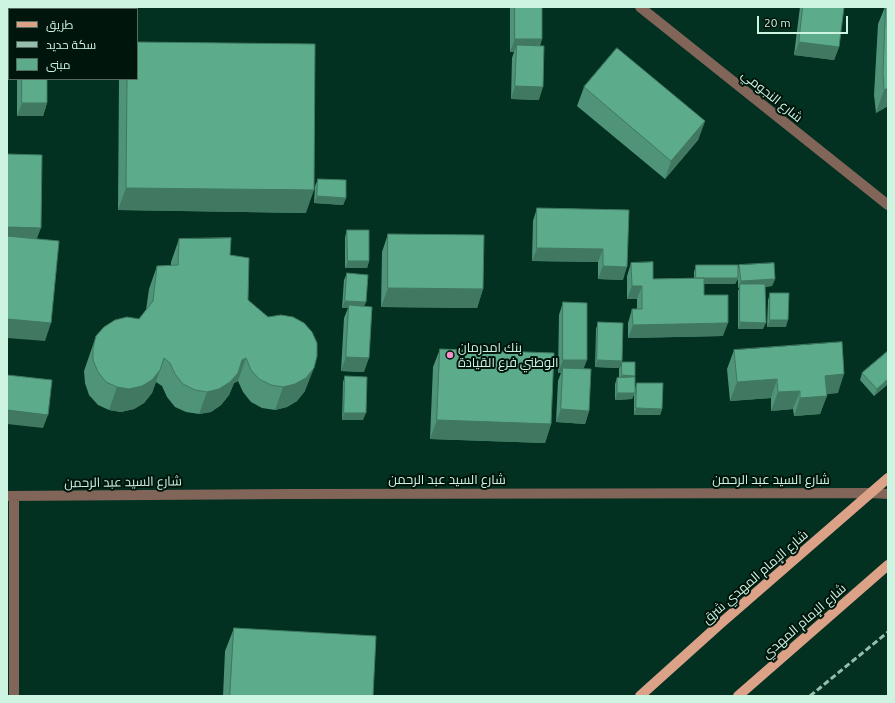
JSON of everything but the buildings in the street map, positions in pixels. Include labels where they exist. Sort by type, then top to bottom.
[{"type":"main road","name":"شارع الإمام المهدي شرق","points":[[640,696],[720,624],[888,478]]},
{"type":"main road","name":"شارع الإمام المهدي","points":[[738,696],[888,565]]},
{"type":"street","name":"شارع النجومي","points":[[640,7],[888,205]]},
{"type":"street","name":"شارع السيد عبد الرحمن","points":[[11,496],[871,492],[888,494]]},
{"type":"street","points":[[11,496],[14,696]]},
{"type":"railway","points":[[810,696],[888,632]]},
{"type":"place","name":"بنك امدرمان الوطني فرع القيادة","points":[[450,355]]}]
